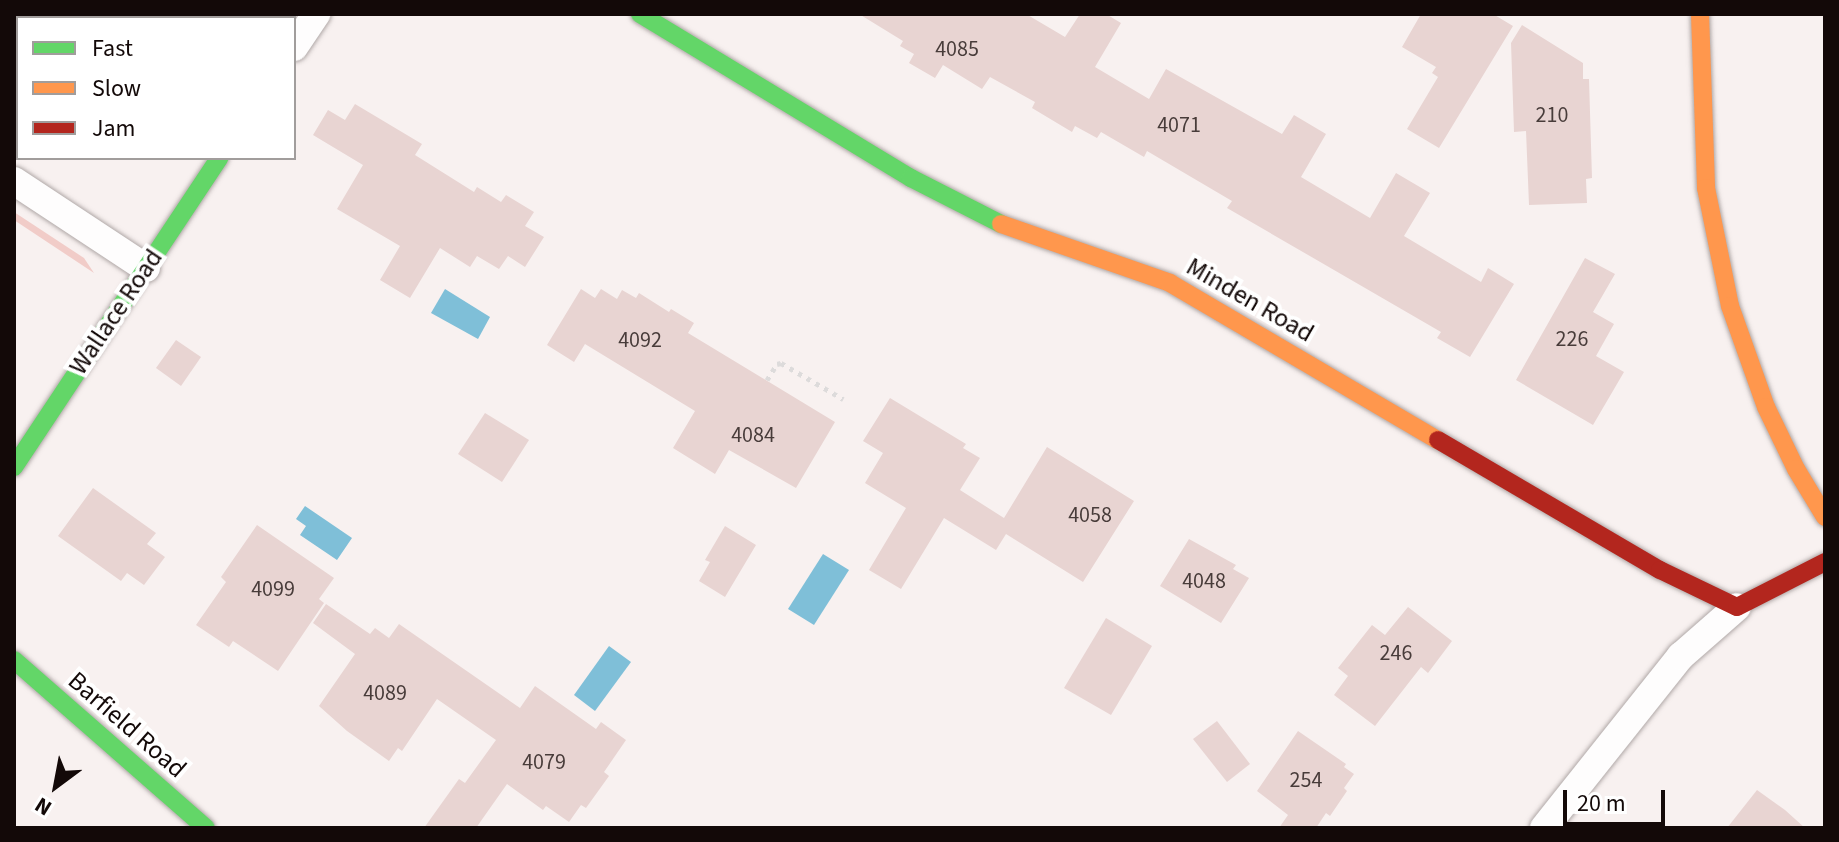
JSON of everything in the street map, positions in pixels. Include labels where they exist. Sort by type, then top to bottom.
[{"type":"street","points":[[296,44],[316,14]]},
{"type":"street","name":"Minden Road","points":[[640,14],[923,185],[982,217],[1170,283],[1660,570],[1737,607]]},
{"type":"street","points":[[1700,14],[1706,188],[1730,306],[1766,407],[1796,469],[1825,517]]},
{"type":"street","name":"Wallace Road","points":[[14,467],[218,160]]},
{"type":"street","points":[[14,181],[146,268]]},
{"type":"street","points":[[1544,828],[1681,656],[1737,607],[1825,562]]},
{"type":"street","name":"Barfield Road","points":[[14,660],[206,828]]},
{"type":"path","points":[[767,380],[781,363],[843,399]]},
{"type":"shaded area","points":[[14,212],[84,258],[94,273],[14,220]]},
{"type":"water","points":[[445,289],[490,317],[478,339],[431,313]]},
{"type":"water","points":[[305,506],[352,538],[337,560],[300,535],[306,526],[296,519]]},
{"type":"water","points":[[823,554],[849,570],[814,625],[788,609]]},
{"type":"water","points":[[609,646],[631,662],[595,711],[574,695]]},
{"type":"building","points":[[859,14],[1026,14],[1065,37],[1080,14],[1106,14],[1121,23],[1095,67],[1149,99],[1166,69],[1282,134],[1294,115],[1326,134],[1301,177],[1370,218],[1396,173],[1430,193],[1404,236],[1481,282],[1488,268],[1514,284],[1470,357],[1437,338],[1441,332],[1227,208],[1232,201],[1147,151],[1144,157],[1101,132],[1097,138],[1075,126],[1072,132],[1032,108],[1035,102],[990,77],[982,89],[943,65],[935,78],[909,63],[914,54],[900,46],[903,41]]},
{"type":"building","points":[[1421,14],[1493,14],[1513,26],[1439,148],[1407,129],[1438,77],[1432,73],[1436,67],[1402,47]]},
{"type":"building","points":[[1522,25],[1583,63],[1583,79],[1589,79],[1592,178],[1586,179],[1587,203],[1529,205],[1526,131],[1514,132],[1511,43]]},
{"type":"building","points":[[355,104],[422,144],[415,155],[474,192],[477,187],[501,202],[506,195],[534,212],[525,226],[544,237],[525,267],[508,256],[499,269],[477,256],[470,267],[440,248],[410,298],[380,280],[400,246],[337,209],[363,165],[313,135],[328,110],[345,120]]},
{"type":"building","points":[[1585,258],[1615,274],[1593,312],[1614,324],[1596,356],[1624,372],[1593,425],[1516,380]]},
{"type":"building","points":[[581,289],[595,298],[601,289],[617,299],[622,290],[636,298],[639,293],[669,312],[671,309],[694,323],[688,333],[835,422],[796,488],[729,450],[715,474],[673,448],[695,411],[585,344],[574,362],[547,345]]},
{"type":"building","points":[[176,340],[201,357],[181,386],[156,368]]},
{"type":"building","points":[[890,398],[966,444],[963,448],[980,458],[960,490],[1004,518],[1047,447],[1134,501],[1083,582],[1006,534],[996,550],[944,518],[901,589],[869,570],[906,508],[865,483],[883,453],[863,441]]},
{"type":"building","points":[[485,413],[529,440],[502,482],[458,454]]},
{"type":"building","points":[[93,488],[156,533],[147,544],[165,557],[144,585],[127,573],[121,581],[58,536]]},
{"type":"building","points":[[257,525],[334,578],[319,599],[324,603],[278,671],[233,641],[229,647],[196,625],[226,582],[221,577]]},
{"type":"building","points":[[725,526],[756,545],[725,597],[699,581],[710,562],[705,560]]},
{"type":"building","points":[[1189,539],[1236,565],[1233,569],[1249,578],[1221,623],[1160,586]]},
{"type":"building","points":[[326,604],[370,634],[375,628],[389,638],[399,624],[520,708],[535,686],[596,729],[601,722],[626,740],[604,772],[609,776],[586,808],[581,805],[569,822],[546,806],[543,810],[507,784],[476,828],[424,828],[459,779],[465,783],[496,740],[437,699],[402,751],[398,748],[389,761],[347,731],[319,706],[355,654],[313,623]]},
{"type":"building","points":[[1408,607],[1452,641],[1428,673],[1421,667],[1375,726],[1334,695],[1348,676],[1338,668],[1372,625],[1385,635]]},
{"type":"building","points":[[1106,618],[1152,646],[1111,715],[1064,688]]},
{"type":"building","points":[[1217,721],[1250,764],[1227,782],[1193,739]]},
{"type":"building","points":[[1298,731],[1346,764],[1344,767],[1354,774],[1330,816],[1326,813],[1316,828],[1279,828],[1288,815],[1257,791]]},
{"type":"building","points":[[1757,790],[1785,810],[1805,828],[1727,828]]},
{"type":"traffic: fast","points":[[640,14],[911,178],[1001,224]]},
{"type":"traffic: fast","points":[[14,467],[218,160]]},
{"type":"traffic: fast","points":[[14,660],[206,828]]},
{"type":"traffic: slow","points":[[1700,14],[1706,188],[1730,306],[1766,407],[1796,469],[1825,517]]},
{"type":"traffic: slow","points":[[1001,224],[1170,283],[1438,440]]},
{"type":"traffic: jam","points":[[1438,440],[1660,570],[1737,607],[1825,562]]}]
